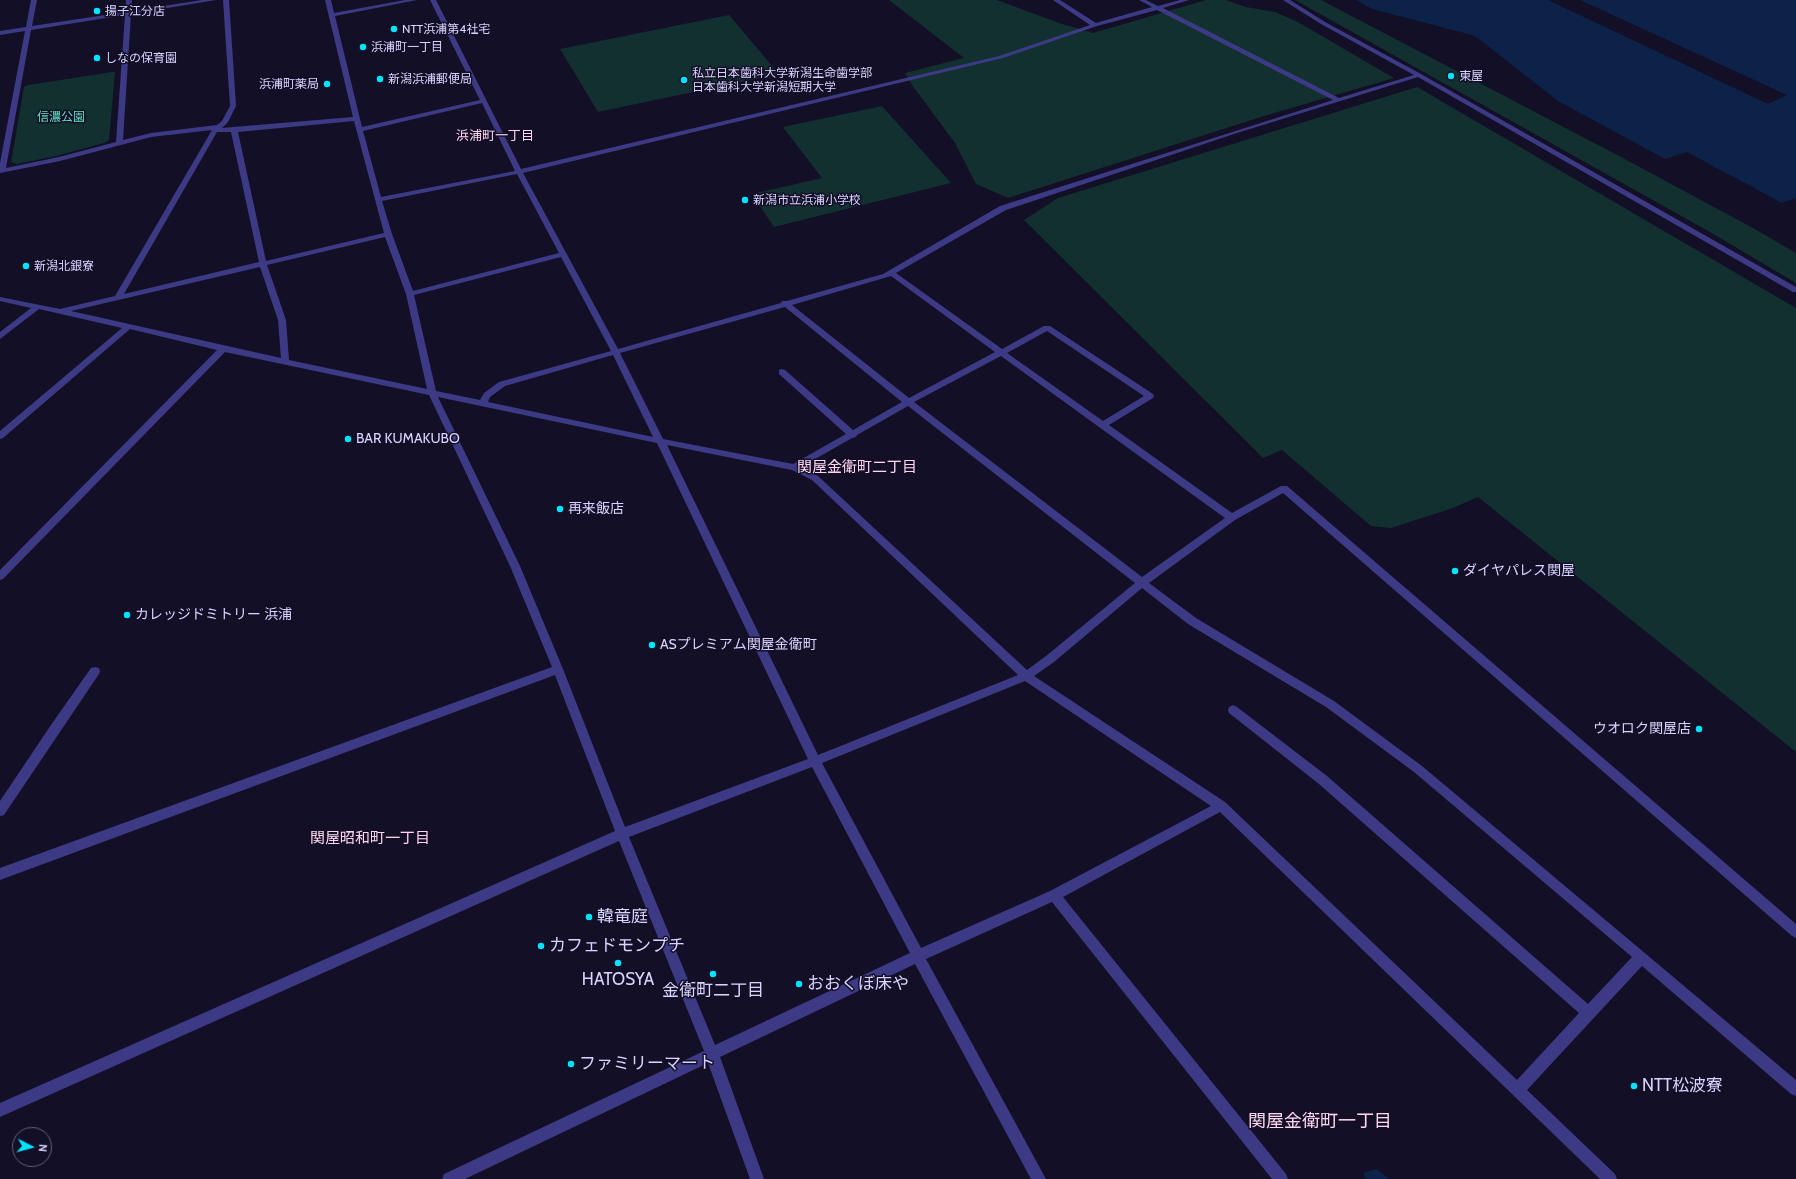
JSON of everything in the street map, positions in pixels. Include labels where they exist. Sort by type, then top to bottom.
[{"type":"street","points":[[34,0],[1,171],[60,159],[151,135],[216,129],[234,130],[357,119]]},
{"type":"street","points":[[120,143],[129,0]]},
{"type":"street","points":[[0,33],[213,0]]},
{"type":"street","points":[[117,299],[216,129],[225,122],[233,106],[226,0]]},
{"type":"street","points":[[328,0],[359,130],[378,200],[388,234],[410,294],[432,393],[515,566],[558,669],[622,834],[712,1054],[757,1179]]},
{"type":"street","points":[[332,15],[414,0]]},
{"type":"street","points":[[433,0],[519,172],[616,353],[815,761],[918,956],[1039,1179]]},
{"type":"street","points":[[1056,0],[1095,25]]},
{"type":"street","points":[[1142,0],[1339,100]]},
{"type":"street","points":[[378,200],[519,172],[1001,57],[1095,25],[1186,0]]},
{"type":"street","points":[[1286,0],[1323,23],[1419,74],[1796,290]]},
{"type":"street","points":[[483,403],[487,395],[502,384],[616,353],[785,303],[886,276],[1003,208],[1419,74]]},
{"type":"street","points":[[359,130],[484,101]]},
{"type":"street","points":[[234,130],[263,263],[282,320],[285,362]]},
{"type":"street","points":[[62,312],[72,308],[117,299],[388,234]]},
{"type":"street","points":[[410,294],[563,254]]},
{"type":"street","points":[[891,273],[1232,518]]},
{"type":"street","points":[[0,299],[38,306],[223,349],[660,441],[794,467],[815,478],[1026,676],[1221,806],[1610,1179]]},
{"type":"street","points":[[785,303],[908,402],[1192,621],[1330,704],[1418,769],[1641,956],[1796,1089]]},
{"type":"street","points":[[0,336],[38,306]]},
{"type":"street","points":[[0,436],[128,327]]},
{"type":"street","points":[[794,467],[908,402],[1047,328],[1150,396],[1102,425]]},
{"type":"street","points":[[0,576],[223,349]]},
{"type":"street","points":[[782,372],[853,434]]},
{"type":"street","points":[[0,1110],[622,834],[815,761],[1026,676],[1050,659],[1142,583],[1232,518],[1284,488],[1796,932]]},
{"type":"street","points":[[0,874],[558,669]]},
{"type":"street","points":[[0,811],[57,725],[96,671]]},
{"type":"street","points":[[1233,710],[1323,780],[1589,1013]]},
{"type":"street","points":[[449,1179],[918,956],[1054,895],[1221,806]]},
{"type":"street","points":[[1054,895],[1281,1179]]},
{"type":"street","points":[[1517,1090],[1641,956]]},
{"type":"green space","points":[[889,0],[997,0],[1062,24],[1093,33],[1206,0],[1226,0],[1246,7],[1275,12],[1296,21],[1394,78],[1264,116],[1008,198],[976,184],[955,143],[912,85],[905,73],[964,58]]},
{"type":"green space","points":[[1295,0],[1321,0],[1753,228],[1796,253],[1796,283],[1710,232]]},
{"type":"green space","points":[[729,15],[779,74],[598,112],[560,49]]},
{"type":"green space","name":"信濃公園","points":[[115,72],[109,140],[104,143],[56,156],[17,164],[11,162],[24,87],[28,85]]},
{"type":"green space","points":[[1417,87],[1796,308],[1796,752],[1478,497],[1453,508],[1391,528],[1371,526],[1282,450],[1263,458],[1024,220],[1058,198]]},
{"type":"green space","points":[[882,106],[951,183],[774,227],[752,194],[822,178],[783,127]]},
{"type":"water","points":[[1356,0],[1796,0],[1796,198],[1782,203],[1687,152],[1665,159],[1558,101],[1472,35],[1372,9]]},
{"type":"water","points":[[1376,1169],[1390,1179],[1365,1179],[1364,1173]]},
{"type":"pier","points":[[1548,0],[1580,0],[1787,95],[1768,104]]},
{"type":"place","name":"揚子江分店","points":[[97,11]]},
{"type":"place","name":"NTT浜浦第4社宅","points":[[394,29]]},
{"type":"place","name":"浜浦町一丁目","points":[[363,47]]},
{"type":"place","name":"しなの保育園","points":[[97,58]]},
{"type":"place","name":"東屋","points":[[1451,76]]},
{"type":"place","name":"新潟浜浦郵便局","points":[[380,79]]},
{"type":"place","name":"私立日本歯科大学新潟生命歯学部 日本歯科大学新潟短期大学","points":[[684,80]]},
{"type":"place","name":"浜浦町薬局","points":[[327,84]]},
{"type":"place","name":"新潟市立浜浦小学校","points":[[745,200]]},
{"type":"place","name":"新潟北銀寮","points":[[26,266]]},
{"type":"place","name":"BAR KUMAKUBO","points":[[348,439]]},
{"type":"place","name":"再来飯店","points":[[560,509]]},
{"type":"place","name":"ダイヤパレス関屋","points":[[1455,571]]},
{"type":"place","name":"カレッジドミトリー 浜浦","points":[[127,615]]},
{"type":"place","name":"ASプレミアム関屋金衛町","points":[[652,645]]},
{"type":"place","name":"ウオロク関屋店","points":[[1699,729]]},
{"type":"place","name":"韓竜庭","points":[[589,917]]},
{"type":"place","name":"カフェドモンプチ","points":[[541,946]]},
{"type":"place","name":"HATOSYA","points":[[618,963]]},
{"type":"place","name":"金衛町二丁目","points":[[713,974]]},
{"type":"place","name":"おおくぼ床や","points":[[799,984]]},
{"type":"place","name":"ファミリーマート","points":[[571,1064]]},
{"type":"place","name":"NTT松波寮","points":[[1634,1086]]},
{"type":"district","name":"浜浦町一丁目","points":[[495,136]]},
{"type":"district","name":"関屋金衛町二丁目","points":[[857,468]]},
{"type":"district","name":"関屋昭和町一丁目","points":[[370,839]]},
{"type":"district","name":"関屋金衛町一丁目","points":[[1320,1122]]}]
